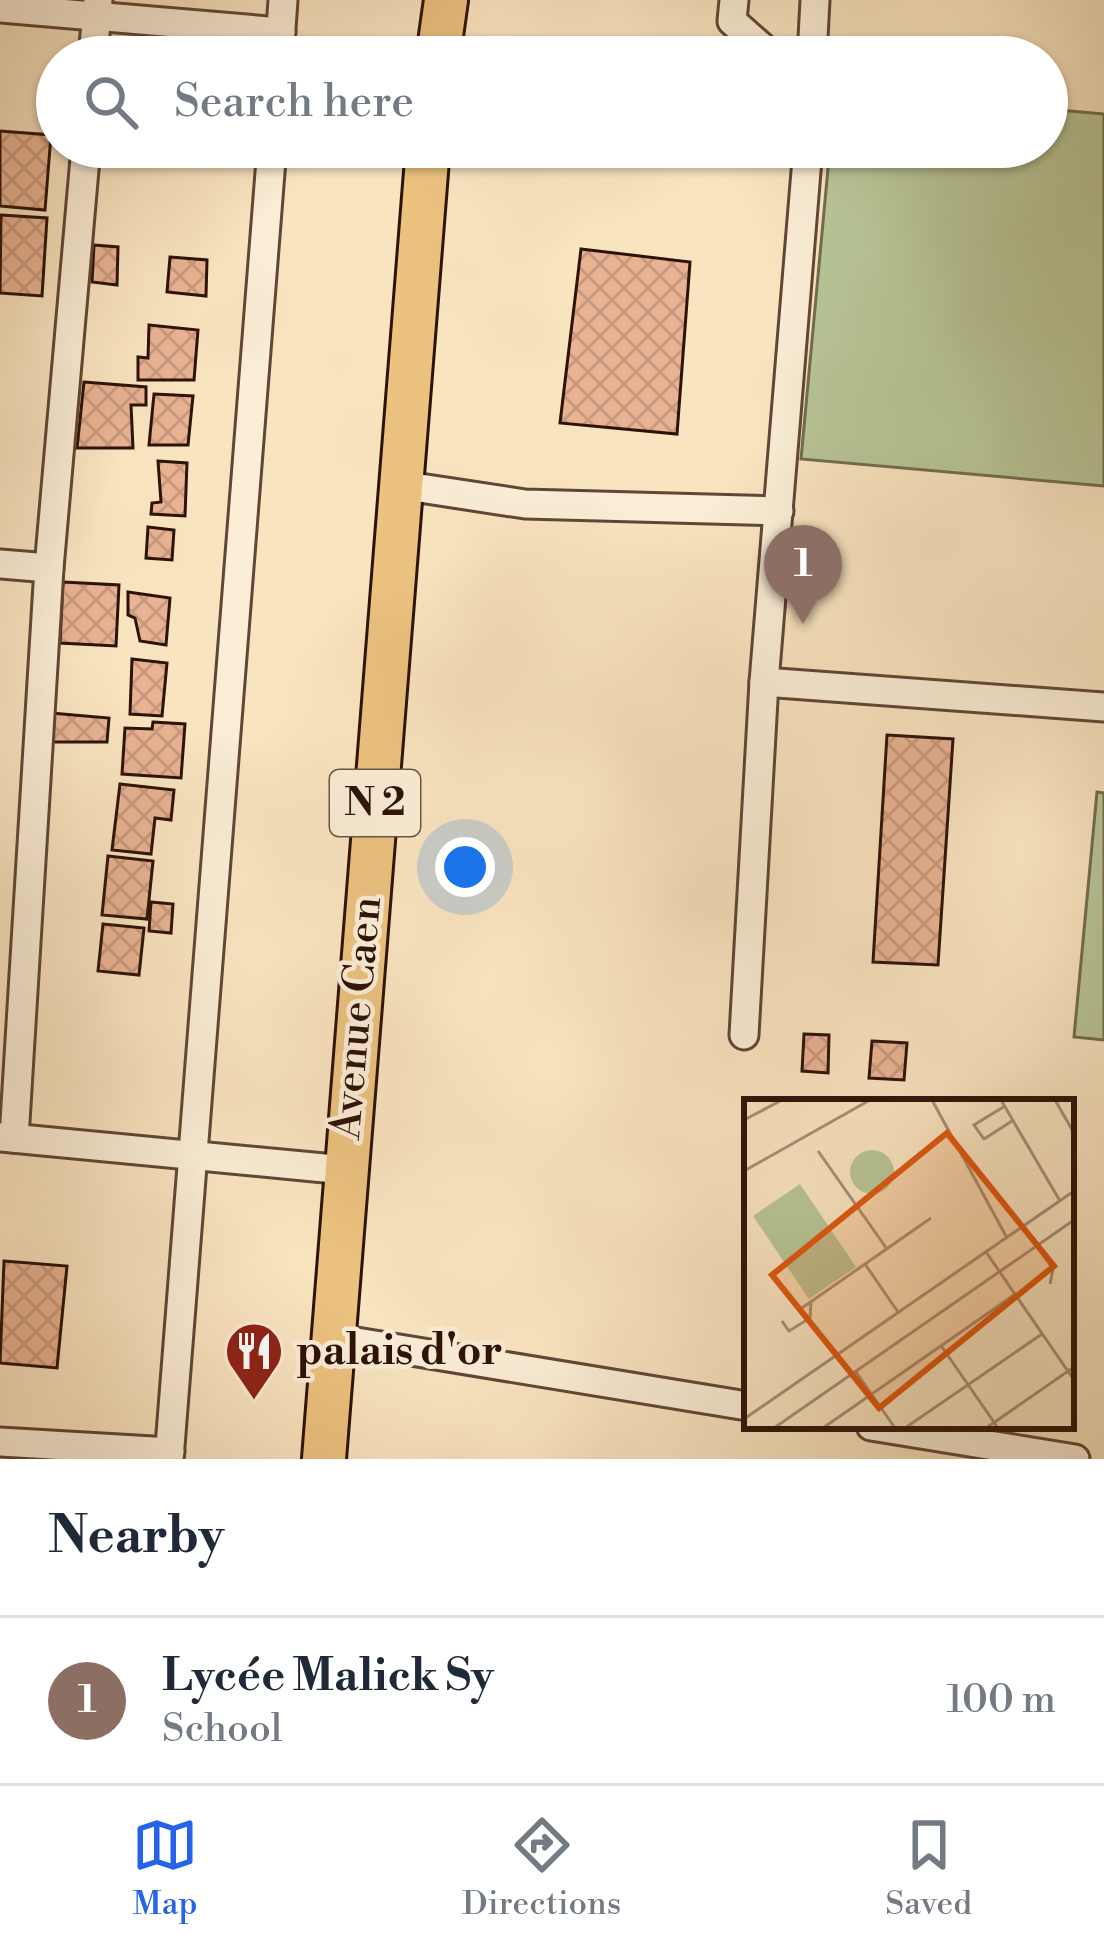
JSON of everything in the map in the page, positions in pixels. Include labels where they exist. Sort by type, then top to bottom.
[{"type":"highway","points":[[441,36],[446,0]]},
{"type":"highway","name":"Avenue Caen","points":[[324,1459],[426,168]]},
{"type":"street","points":[[281,36],[283,0]]},
{"type":"street","points":[[734,0],[732,21],[749,36]]},
{"type":"street","points":[[813,36],[815,0]]},
{"type":"street","points":[[0,8],[98,7],[237,36]]},
{"type":"street","points":[[84,168],[7,1138],[345,1170]]},
{"type":"street","points":[[0,1442],[170,1455],[270,168]]},
{"type":"street","points":[[744,1035],[764,682],[806,168]]},
{"type":"street","points":[[400,485],[525,504],[779,511]]},
{"type":"street","points":[[0,564],[49,568]]},
{"type":"street","points":[[764,682],[1104,707]]},
{"type":"street","points":[[332,1338],[744,1406]]},
{"type":"street","points":[[890,1429],[1075,1459]]},
{"type":"green space","points":[[1068,111],[1104,114],[1104,486],[801,459],[828,168],[1068,168]]},
{"type":"green space","points":[[1097,792],[1104,793],[1104,1040],[1074,1037]]},
{"type":"building","points":[[0,131],[36,134],[36,168],[48,168],[45,210],[0,206]]},
{"type":"building","points":[[1,215],[47,218],[42,296],[0,293]]},
{"type":"building","points":[[94,245],[118,247],[117,285],[92,282]]},
{"type":"building","points":[[581,249],[690,262],[677,434],[560,423]]},
{"type":"building","points":[[170,257],[207,260],[206,296],[167,292]]},
{"type":"building","points":[[149,325],[198,330],[194,380],[138,380],[138,357],[148,358]]},
{"type":"building","points":[[84,382],[146,387],[146,405],[131,405],[133,448],[77,448]]},
{"type":"building","points":[[154,394],[193,396],[188,445],[149,445]]},
{"type":"building","points":[[158,461],[187,463],[185,516],[151,514],[152,503],[161,502]]},
{"type":"building","points":[[148,527],[174,530],[172,560],[146,558]]},
{"type":"building","points":[[63,582],[119,585],[116,646],[60,643]]},
{"type":"building","points":[[128,592],[170,598],[166,645],[140,641],[135,618],[128,615]]},
{"type":"building","points":[[132,659],[167,663],[162,716],[130,714]]},
{"type":"building","points":[[51,713],[109,718],[107,742],[48,742]]},
{"type":"building","points":[[153,722],[185,724],[181,778],[122,774],[125,728],[152,729]]},
{"type":"building","points":[[887,735],[953,739],[938,965],[873,962]]},
{"type":"building","points":[[120,784],[174,790],[171,820],[155,818],[151,854],[112,850]]},
{"type":"building","points":[[108,856],[153,861],[147,919],[102,915]]},
{"type":"building","points":[[151,902],[173,904],[171,933],[149,931]]},
{"type":"building","points":[[103,924],[144,928],[139,975],[98,971]]},
{"type":"building","points":[[804,1034],[829,1035],[828,1073],[802,1071]]},
{"type":"building","points":[[872,1041],[907,1043],[904,1080],[869,1078]]},
{"type":"building","points":[[4,1261],[67,1266],[57,1368],[0,1363]]},
{"type":"place","name":"Lycée Malick Sy","points":[[803,624]]},
{"type":"place","name":"palais d'or","points":[[254,1402]]}]
